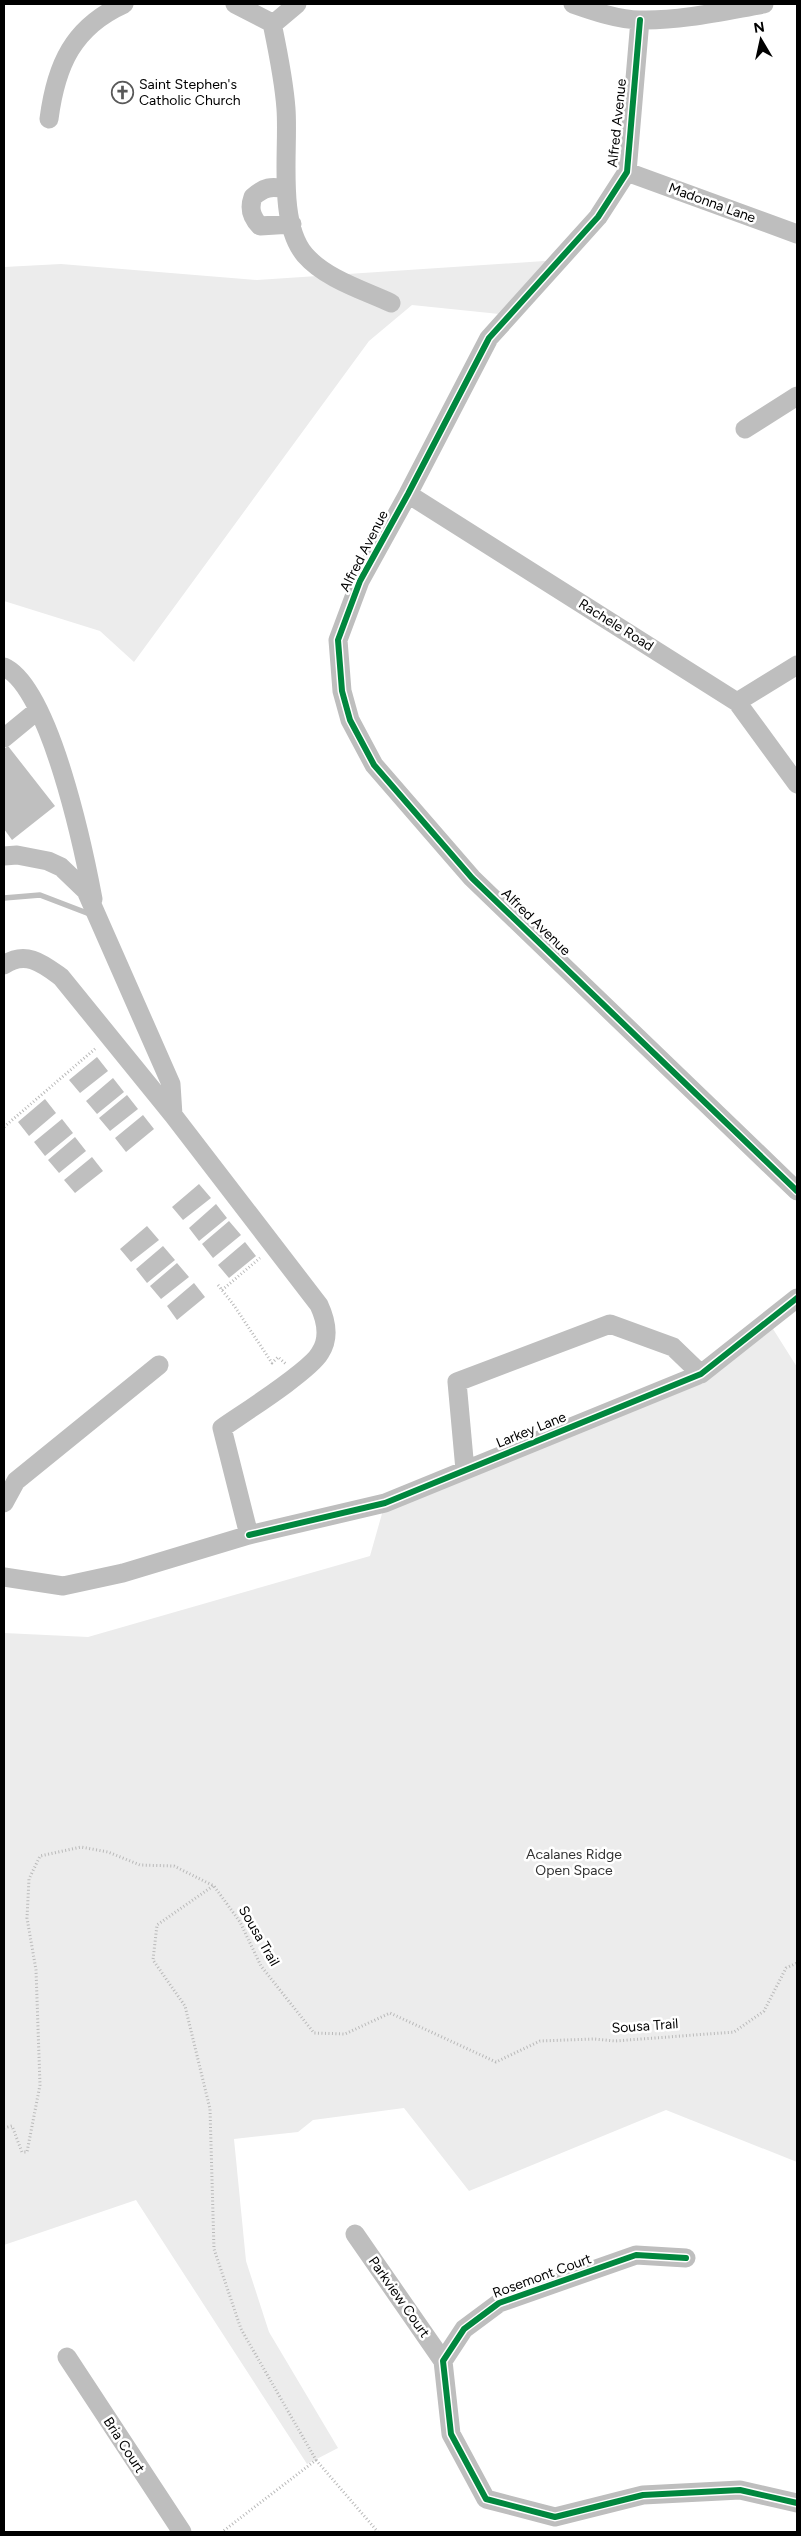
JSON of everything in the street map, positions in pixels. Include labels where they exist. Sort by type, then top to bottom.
[{"type":"street","points":[[49,118],[60,66],[81,32],[109,11],[124,4]]},
{"type":"street","points":[[235,4],[272,23]]},
{"type":"street","points":[[272,23],[297,4]]},
{"type":"street","points":[[573,4],[588,10],[640,20],[694,15],[757,4]]},
{"type":"street","name":"Alfred Avenue","points":[[640,20],[627,172],[598,217],[489,338],[408,494],[360,581],[338,640],[342,691],[350,720],[370,757],[472,878],[797,1191]]},
{"type":"street","points":[[272,23],[284,77],[286,189],[294,237],[304,254],[320,269],[391,304]]},
{"type":"street","name":"Madonna Lane","points":[[627,172],[797,234]]},
{"type":"street","points":[[286,189],[272,186],[261,189],[253,197],[251,212],[260,226],[292,224]]},
{"type":"street","points":[[745,428],[797,396]]},
{"type":"street","name":"Rachele Road","points":[[408,494],[737,702],[797,784]]},
{"type":"street","points":[[737,702],[797,666]]},
{"type":"street","points":[[4,667],[9,669],[28,692],[38,710],[58,757],[96,911]]},
{"type":"street","points":[[4,738],[38,710]]},
{"type":"street","points":[[4,856],[17,855],[48,861],[61,867],[86,891],[171,1084],[173,1115]]},
{"type":"street","points":[[4,965],[22,959],[38,960],[61,977],[173,1115],[274,1246],[319,1305],[326,1321],[320,1353],[298,1373],[222,1428],[249,1536]]},
{"type":"street","name":"Larkey Lane","points":[[4,1576],[63,1586],[123,1574],[249,1536],[385,1503],[701,1374],[797,1298]]},
{"type":"street","points":[[466,1470],[457,1382],[610,1324],[673,1348],[701,1374]]},
{"type":"street","points":[[4,1503],[16,1481],[158,1365]]},
{"type":"street","name":"Parkview Court","points":[[355,2234],[443,2361]]},
{"type":"street","name":"Rosemont Court","points":[[443,2361],[464,2329],[499,2303],[636,2255],[686,2258]]},
{"type":"street","name":"Bria Court","points":[[67,2357],[182,2532]]},
{"type":"street","points":[[443,2361],[450,2434],[486,2499],[559,2524],[643,2495],[740,2490],[797,2503]]},
{"type":"path","points":[[4,1127],[109,1036]]},
{"type":"path","points":[[222,1290],[274,1246]]},
{"type":"path","points":[[218,1285],[272,1363],[278,1358],[298,1373]]},
{"type":"path","points":[[214,1886],[156,1925],[153,1960],[185,2006],[210,2109],[214,2249],[241,2330],[316,2460],[378,2532]]},
{"type":"path","points":[[222,2532],[316,2460]]},
{"type":"green space","points":[[559,260],[509,315],[412,305],[369,341],[134,662],[100,631],[4,601],[4,267],[61,264],[257,280]]},
{"type":"green space","name":"Acalanes Ridge Open Space","points":[[768,1321],[797,1367],[797,2162],[666,2110],[469,2191],[404,2108],[313,2120],[298,2132],[234,2139],[246,2261],[269,2332],[338,2448],[307,2464],[136,2200],[4,2245],[4,1633],[88,1637],[370,1556],[385,1503],[701,1374]]},
{"type":"shaded area","points":[[8,746],[55,806],[12,840],[4,829],[4,749]]},
{"type":"shaded area","points":[[97,1057],[108,1071],[80,1093],[69,1080]]},
{"type":"shaded area","points":[[113,1078],[124,1092],[97,1114],[86,1101]]},
{"type":"shaded area","points":[[127,1095],[138,1109],[110,1131],[99,1118]]},
{"type":"shaded area","points":[[45,1099],[56,1113],[29,1136],[18,1122]]},
{"type":"shaded area","points":[[143,1115],[154,1129],[126,1152],[115,1138]]},
{"type":"shaded area","points":[[62,1119],[73,1133],[45,1156],[34,1142]]},
{"type":"shaded area","points":[[75,1137],[86,1151],[59,1173],[48,1160]]},
{"type":"shaded area","points":[[92,1157],[103,1171],[75,1193],[64,1180]]},
{"type":"shaded area","points":[[199,1184],[211,1198],[183,1220],[172,1207]]},
{"type":"shaded area","points":[[216,1204],[227,1218],[199,1241],[189,1228]]},
{"type":"shaded area","points":[[229,1221],[241,1235],[213,1258],[202,1244]]},
{"type":"shaded area","points":[[147,1226],[159,1240],[131,1262],[120,1249]]},
{"type":"shaded area","points":[[245,1242],[256,1256],[229,1278],[218,1265]]},
{"type":"shaded area","points":[[163,1246],[175,1260],[147,1283],[136,1269]]},
{"type":"shaded area","points":[[177,1263],[189,1277],[161,1299],[150,1286]]},
{"type":"shaded area","points":[[194,1283],[205,1297],[177,1320],[167,1306]]},
{"type":"waterway","points":[[4,898],[40,895],[87,913]]},
{"type":"cycle path","points":[[640,20],[627,172],[598,217],[489,338],[408,494],[360,581],[338,640],[342,691],[350,720],[374,765],[472,878],[797,1191]]},
{"type":"cycle path","points":[[249,1535],[385,1503],[701,1374],[797,1298]]},
{"type":"cycle path","points":[[686,2258],[636,2255],[499,2303],[464,2329],[443,2361],[451,2434],[486,2499],[555,2517],[643,2495],[740,2490],[797,2503]]},
{"type":"place","name":"Saint Stephen's Catholic Church","points":[[123,92]]}]
